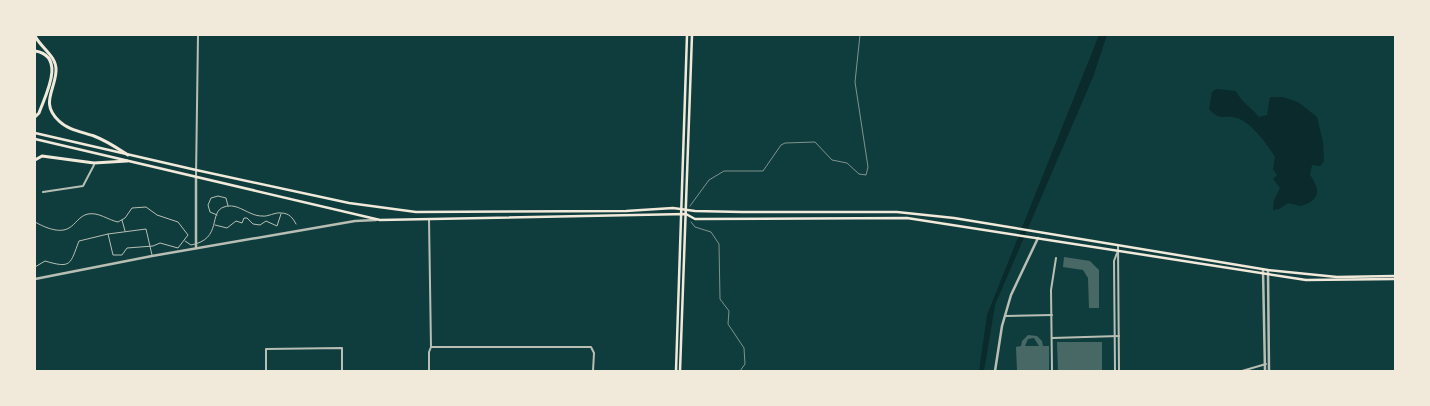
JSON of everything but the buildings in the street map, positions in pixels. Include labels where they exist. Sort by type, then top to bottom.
[{"type":"highway","points":[[35,36],[55,62],[56,72],[49,97],[54,115],[60,122],[70,128],[112,144],[128,155]]},
{"type":"highway","points":[[35,51],[42,52],[49,58],[53,68],[39,113],[35,117]]},
{"type":"highway","points":[[35,160],[42,156],[94,163],[127,161]]},
{"type":"main road","points":[[676,371],[687,35]]},
{"type":"main road","points":[[680,371],[692,35]]},
{"type":"main road","points":[[35,133],[349,203],[416,212],[680,208],[695,211],[742,212],[897,212],[930,215],[1118,245],[1263,272]]},
{"type":"main road","points":[[35,139],[380,220],[681,214],[686,214],[694,219],[907,218],[1263,272],[1336,277],[1395,277]]},
{"type":"street","points":[[196,248],[198,35]]},
{"type":"street","points":[[43,192],[83,186],[94,165]]},
{"type":"street","points":[[217,215],[210,212],[208,205],[211,198],[218,196],[226,198],[228,206]]},
{"type":"street","points":[[184,240],[191,244],[204,242],[211,234],[217,215],[223,207],[228,206],[234,206],[260,216],[281,213],[292,217],[296,224]]},
{"type":"street","points":[[35,222],[47,228],[69,229],[79,218],[88,214],[99,214],[118,222],[132,208],[146,207],[157,215],[178,222],[188,235],[178,248],[160,243],[127,248],[122,255],[113,255],[108,234]]},
{"type":"street","points":[[214,225],[226,228],[236,221],[242,223],[244,218],[247,218],[253,224],[260,225],[266,221],[277,226],[281,213]]},
{"type":"street","points":[[429,219],[431,346],[429,352],[429,371]]},
{"type":"street","points":[[122,220],[125,232]]},
{"type":"street","points":[[35,279],[196,248],[355,221],[380,220]]},
{"type":"street","points":[[35,267],[45,261],[62,266],[69,264],[74,257],[79,241],[108,234],[146,229],[152,256]]},
{"type":"street","points":[[994,371],[1005,316],[1012,294],[1038,238]]},
{"type":"street","points":[[1118,245],[1119,371]]},
{"type":"street","points":[[1114,371],[1114,261],[1118,250]]},
{"type":"street","points":[[1052,371],[1051,290],[1056,258]]},
{"type":"street","points":[[1263,272],[1267,364],[1269,371]]},
{"type":"street","points":[[1265,371],[1267,364],[1268,272]]},
{"type":"street","points":[[1005,316],[1052,315]]},
{"type":"street","points":[[1052,338],[1119,336]]},
{"type":"street","points":[[431,346],[591,347],[594,353],[593,371]]},
{"type":"street","points":[[266,371],[266,349],[332,348],[342,348],[342,371]]},
{"type":"street","points":[[1242,371],[1267,364]]},
{"type":"path","points":[[687,208],[695,201],[709,180],[724,171],[763,171],[781,145],[785,143],[815,142],[832,160],[847,163],[859,174],[866,175],[868,167],[856,82],[860,35]]},
{"type":"path","points":[[690,221],[694,227],[711,232],[719,244],[720,299],[729,311],[728,324],[744,348],[744,364],[740,371]]},
{"type":"water","points":[[1099,35],[1107,35],[1093,77],[995,305],[984,371],[979,371],[987,315]]},
{"type":"water","points":[[1216,89],[1236,91],[1259,117],[1267,115],[1270,97],[1283,97],[1298,102],[1317,117],[1323,142],[1324,161],[1320,166],[1312,165],[1310,175],[1316,185],[1317,194],[1312,201],[1301,206],[1288,203],[1279,209],[1273,210],[1274,200],[1280,188],[1273,179],[1277,175],[1273,169],[1275,157],[1248,124],[1237,118],[1219,117],[1209,109],[1212,92]]}]
